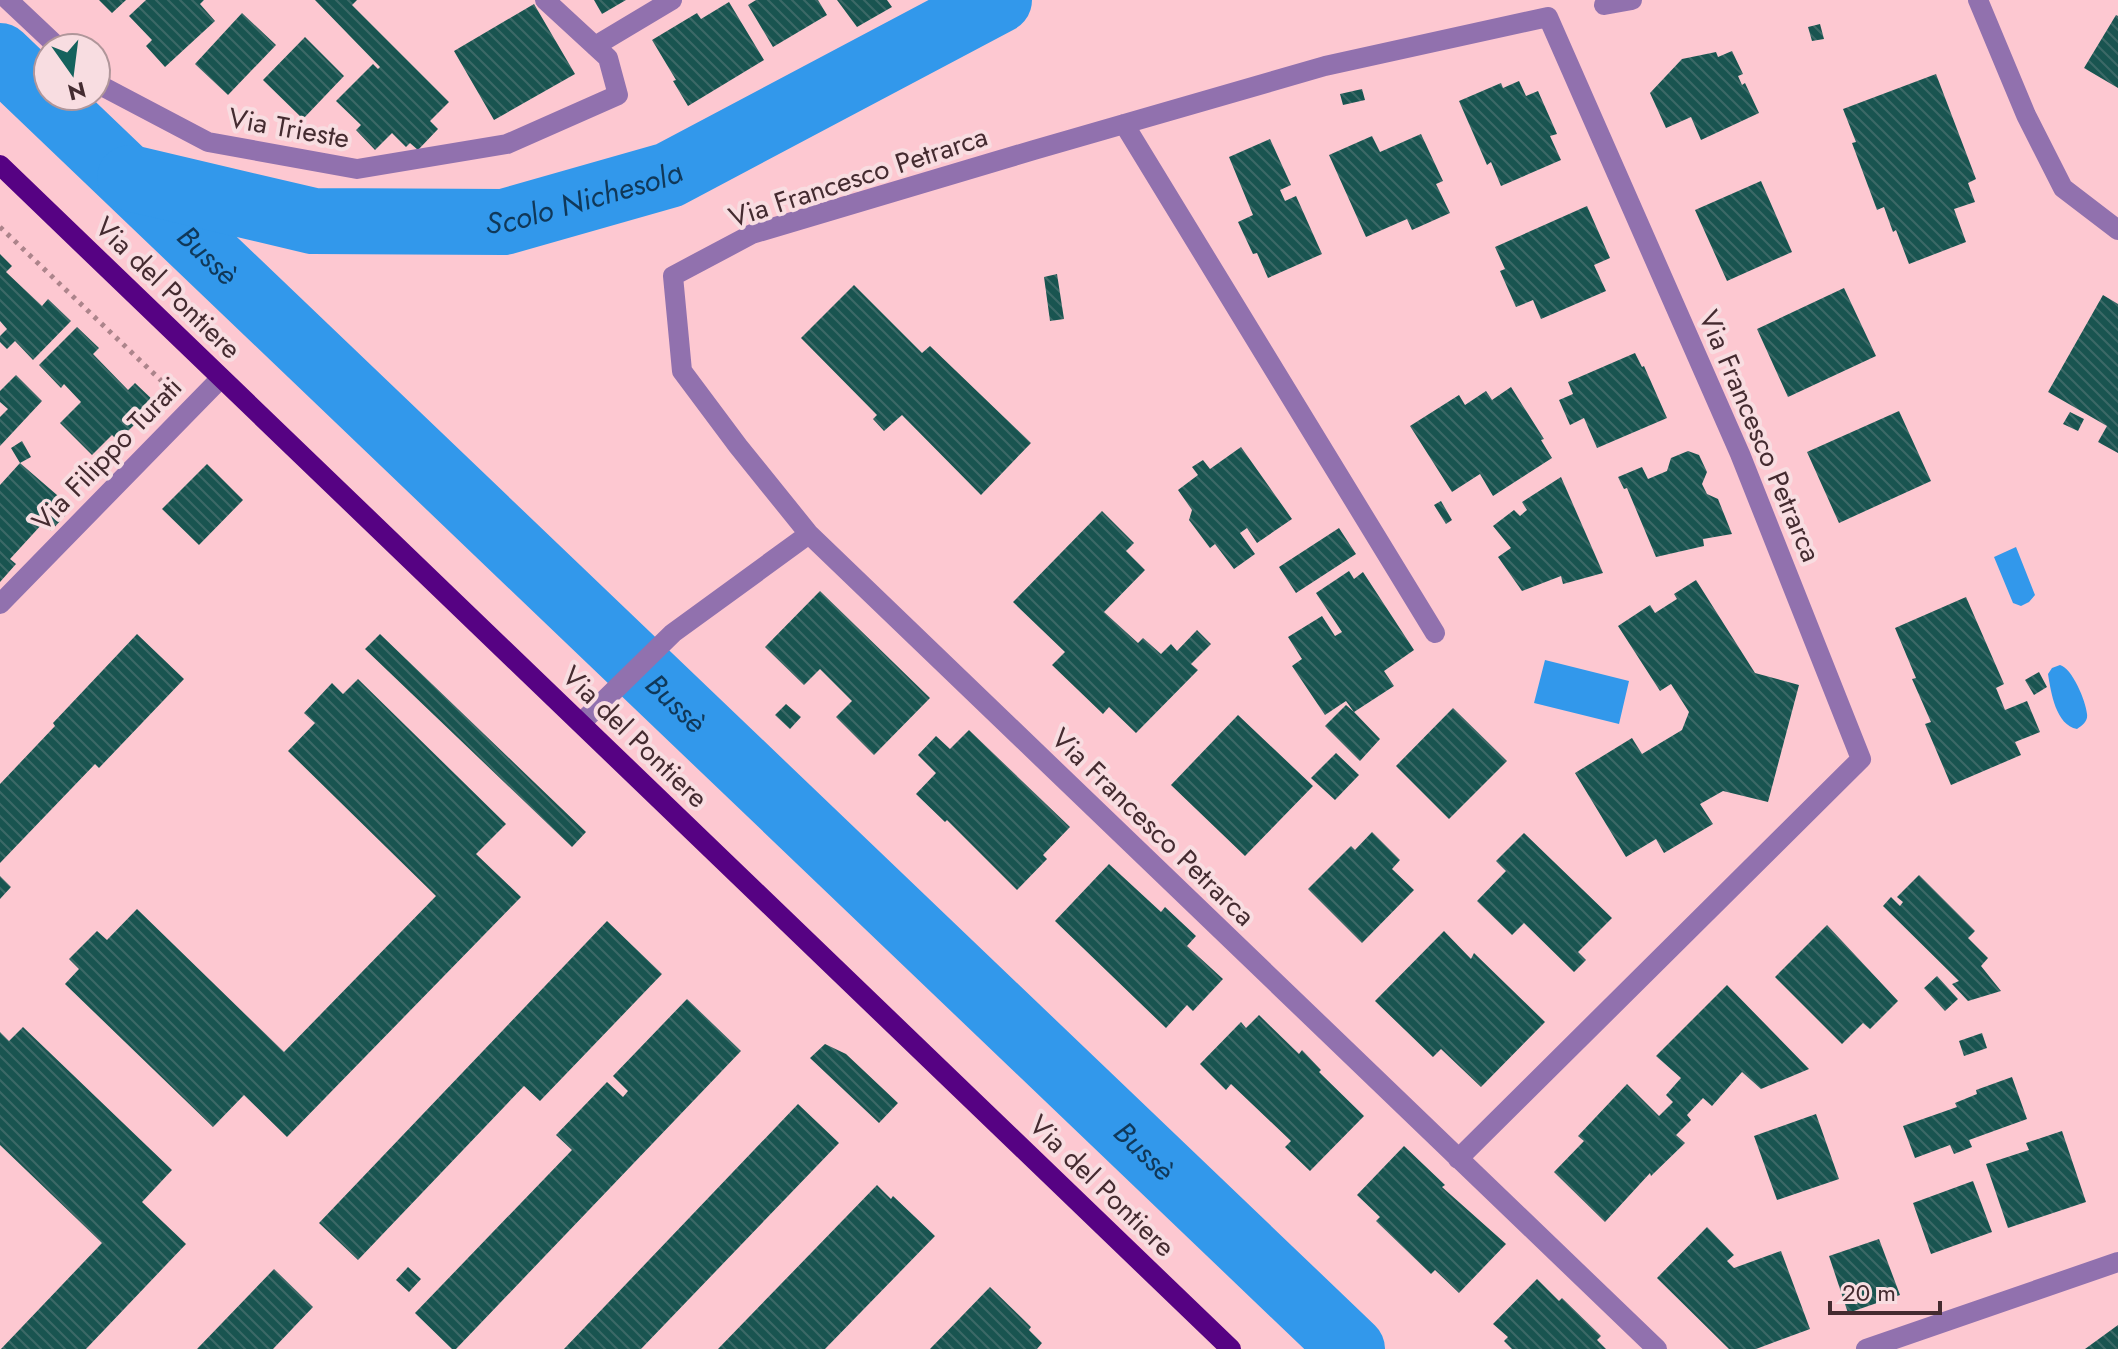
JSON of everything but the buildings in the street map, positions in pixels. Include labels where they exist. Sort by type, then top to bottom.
[{"type":"main road","name":"Via del Pontiere","points":[[0,165],[1231,1349]]},
{"type":"street","points":[[8,0],[42,32]]},
{"type":"street","points":[[545,0],[595,46],[672,0]]},
{"type":"street","points":[[1604,5],[1632,0]]},
{"type":"street","points":[[1978,0],[2026,115],[2063,188],[2118,230]]},
{"type":"street","name":"Via Francesco Petrarca","points":[[1458,1159],[1861,759],[1740,454],[1548,17],[1325,66],[752,234],[673,276],[682,371],[809,534],[1458,1159],[1657,1349]]},
{"type":"street","name":"Via Trieste","points":[[112,91],[208,142],[357,169],[507,144],[618,95],[608,58],[595,46]]},
{"type":"street","points":[[1124,124],[1435,633]]},
{"type":"street","name":"Via Filippo Turati","points":[[0,604],[221,378]]},
{"type":"street","points":[[581,723],[673,633],[809,534]]},
{"type":"street","points":[[1866,1349],[2118,1262]]},
{"type":"path","points":[[0,227],[171,391]]},
{"type":"water","points":[[0,26],[32,57],[32,112],[90,112],[173,186],[138,224],[0,91]]},
{"type":"water","points":[[2016,547],[2035,595],[2021,606],[2013,603],[1994,557]]},
{"type":"water","points":[[1545,660],[1629,681],[1619,724],[1534,703]]},
{"type":"water","points":[[2060,665],[2074,678],[2086,708],[2086,721],[2077,729],[2059,715],[2053,699],[2048,674]]},
{"type":"waterway","name":"Scolo Nichesola","points":[[130,178],[313,221],[504,222],[669,175],[999,0]]},
{"type":"waterway","name":"Bussè","points":[[0,56],[1352,1349]]}]
